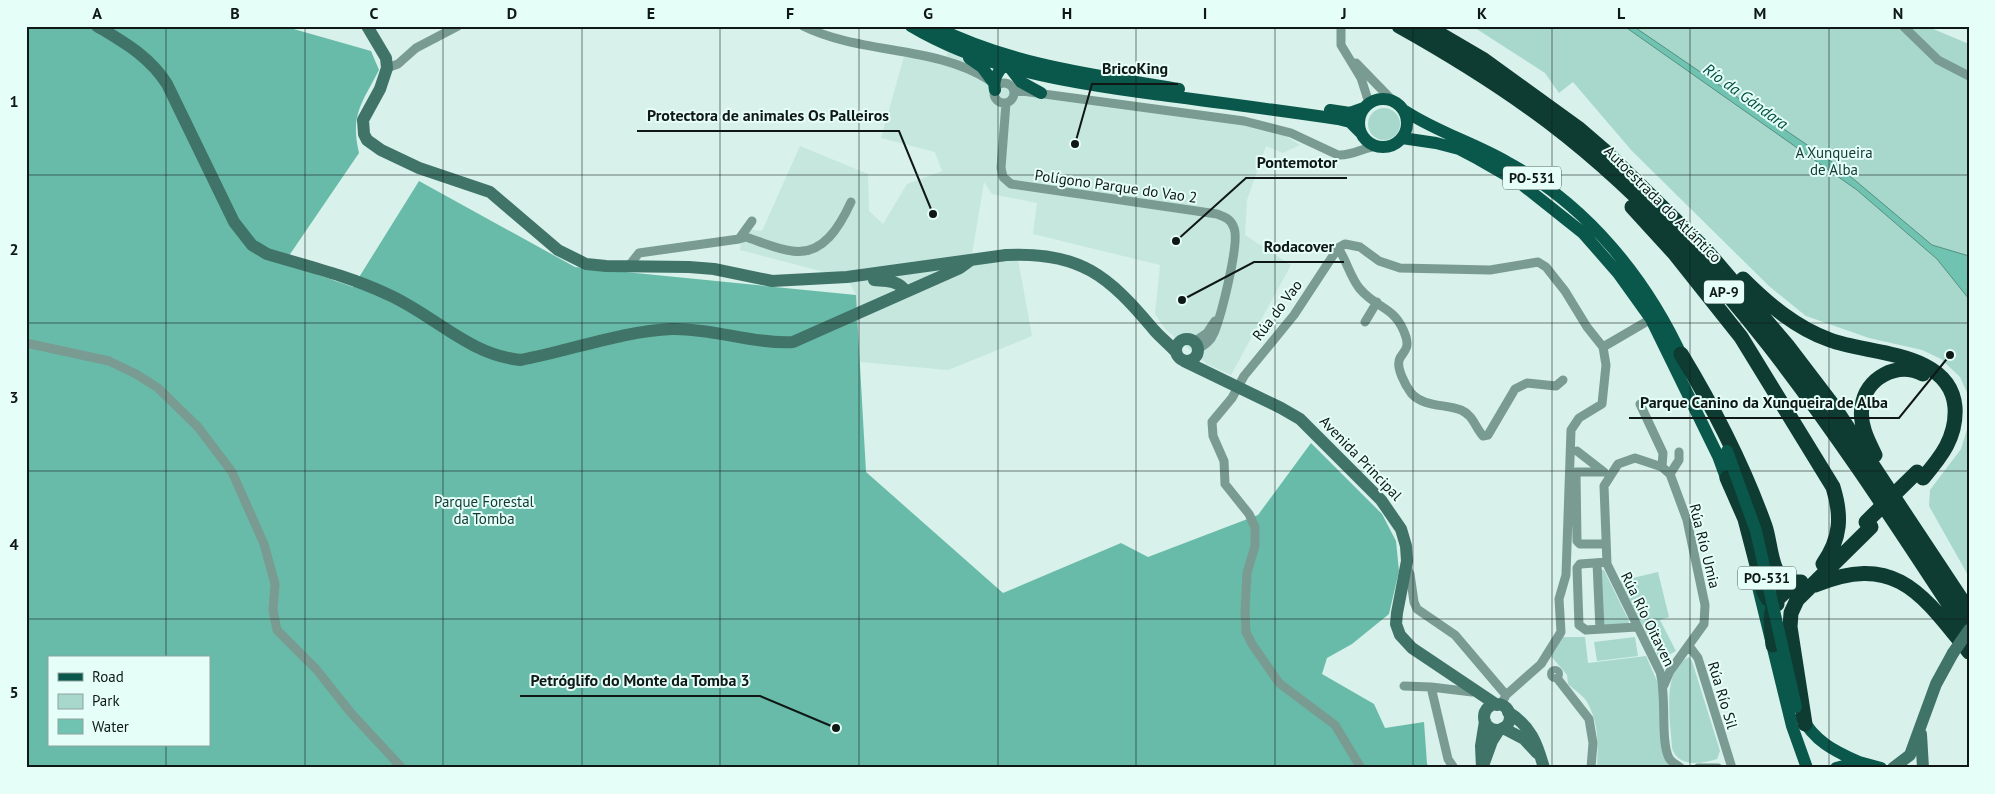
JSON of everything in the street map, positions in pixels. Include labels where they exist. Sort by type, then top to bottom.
[{"type":"highway","name":"Autoestrada do Atlántico","points":[[1399,26],[1502,87],[1565,134],[1652,214],[1744,316],[1814,405],[1969,635]]},
{"type":"highway","name":"Autoestrada do Atlántico","points":[[1426,26],[1484,60],[1523,87],[1608,153],[1705,249],[1788,345],[1832,404],[1969,611]]},
{"type":"highway","points":[[1565,134],[1675,254],[1741,337],[1820,463],[1833,487],[1840,516],[1837,539],[1823,564]]},
{"type":"highway","points":[[1608,153],[1632,168],[1762,298],[1795,322],[1829,340],[1861,349],[1890,354],[1923,364],[1937,372],[1948,385],[1954,397],[1956,416],[1953,434],[1945,450],[1805,585]]},
{"type":"highway","points":[[1681,354],[1736,451],[1766,530],[1779,574],[1787,582],[1805,585]]},
{"type":"highway","points":[[1920,475],[1940,441],[1948,416],[1944,399],[1934,382],[1919,372],[1902,369],[1880,376],[1870,386],[1861,407],[1862,423],[1880,464],[1938,555],[1946,577]]},
{"type":"highway","points":[[1727,478],[1744,520],[1764,592],[1774,603],[1786,605],[1797,600]]},
{"type":"highway","points":[[1805,724],[1790,627],[1791,612],[1805,585],[1823,564],[1868,525]]},
{"type":"highway","points":[[1773,645],[1770,618],[1774,603],[1782,593],[1805,585],[1857,572],[1871,572],[1888,576],[1918,595],[1969,652]]},
{"type":"main road","points":[[911,26],[955,46],[1010,67],[1077,83],[1350,122],[1376,146],[1391,146],[1402,138],[1407,125],[1405,111]]},
{"type":"main road","points":[[933,26],[944,38],[982,67],[994,85]]},
{"type":"main road","points":[[933,26],[993,52],[1062,69],[1350,113],[1384,98],[1392,100]]},
{"type":"main road","points":[[994,85],[1002,67],[1019,66],[1065,77],[1120,83],[1225,100],[1258,100]]},
{"type":"main road","points":[[1010,67],[1014,76],[1021,82],[1041,93]]},
{"type":"main road","name":"PO-531","points":[[1392,100],[1405,111],[1432,128],[1474,144],[1510,163],[1559,197],[1587,221],[1647,292],[1681,354],[1727,452],[1756,531],[1796,707],[1805,724],[1824,745],[1859,762],[1881,768]]},
{"type":"main road","points":[[1361,133],[1359,119],[1367,105]]},
{"type":"main road","name":"PO-531","points":[[1402,138],[1459,150],[1520,183],[1583,233],[1618,272],[1651,319],[1727,478],[1753,565],[1792,726],[1807,768]]},
{"type":"main road","points":[[1836,768],[1859,762]]},
{"type":"street","points":[[97,26],[134,48],[156,67],[167,84],[234,222],[252,245],[267,254],[389,294],[489,354],[520,360],[651,330],[674,329],[695,330],[775,343],[793,342],[898,292],[919,286],[960,268],[971,260]]},
{"type":"street","points":[[367,26],[386,58],[387,68],[380,89],[363,120],[364,134],[372,144],[419,168],[490,192],[558,250],[571,258],[586,264],[628,267],[689,267],[772,281],[847,278],[888,280],[898,292]]},
{"type":"street","points":[[387,68],[398,64],[416,48],[458,26]]},
{"type":"street","points":[[804,26],[820,34],[859,45],[945,61],[974,71],[994,85],[1004,83],[1010,85],[1014,90],[1244,121],[1291,133],[1341,155],[1376,146]]},
{"type":"street","points":[[1341,26],[1341,45],[1361,78],[1367,105]]},
{"type":"street","points":[[1903,26],[1923,48],[1938,60],[1969,76]]},
{"type":"street","points":[[1341,45],[1371,80],[1392,100]]},
{"type":"street","points":[[945,61],[955,46]]},
{"type":"street","points":[[994,85],[997,100],[1006,103],[1012,100],[1014,90]]},
{"type":"street","name":"Polígono Parque do Vao 2","points":[[1006,103],[1001,168],[1003,177],[1011,184],[1217,214],[1228,218],[1234,228],[1236,242],[1214,334],[1208,342],[1188,351]]},
{"type":"street","points":[[1341,155],[1360,144],[1361,133]]},
{"type":"street","points":[[628,267],[639,253],[746,237],[793,252],[809,250],[822,244],[838,229],[851,202]]},
{"type":"street","points":[[739,239],[752,222]]},
{"type":"street","points":[[1482,768],[1481,746],[1485,717],[1490,707],[1503,704],[1534,673],[1558,640],[1561,632],[1559,599],[1566,575],[1571,430],[1579,418],[1602,404],[1606,365],[1603,347],[1587,327],[1565,290],[1546,267],[1538,262],[1490,270],[1400,268],[1379,261],[1368,252],[1353,245],[1345,244],[1338,248],[1360,289],[1401,323],[1407,341],[1407,349],[1400,358],[1399,366],[1410,392],[1420,401],[1462,410],[1473,419],[1483,436],[1491,432],[1500,412],[1515,389],[1520,385],[1528,383],[1556,386],[1563,380]]},
{"type":"street","name":"Rúa do Vao","points":[[1338,248],[1294,315],[1244,376],[1223,411],[1212,422],[1211,428],[1224,461],[1224,484],[1249,514],[1255,527],[1255,546],[1247,573],[1246,632],[1252,644],[1279,682],[1335,725],[1361,768]]},
{"type":"street","name":"Avenida Principal","points":[[971,260],[1029,254],[1070,262],[1091,271],[1121,292],[1158,335],[1188,351],[1202,371],[1281,408],[1300,419],[1381,500],[1401,529],[1406,546],[1406,568],[1396,624],[1400,635],[1412,648],[1469,687],[1503,704],[1520,719],[1536,739],[1543,763]]},
{"type":"street","points":[[847,278],[971,260]]},
{"type":"street","points":[[898,292],[919,268]]},
{"type":"street","points":[[919,268],[922,274],[919,286]]},
{"type":"street","points":[[1364,322],[1377,302]]},
{"type":"street","points":[[1603,347],[1651,319]]},
{"type":"street","points":[[26,342],[109,361],[136,374],[158,388],[198,427],[232,472],[264,544],[275,584],[273,610],[277,630],[316,669],[351,713],[402,768]]},
{"type":"street","points":[[1640,404],[1663,453],[1662,467]]},
{"type":"street","points":[[1577,450],[1606,474]]},
{"type":"street","points":[[1670,474],[1679,460],[1679,452]]},
{"type":"street","name":"Rúa Río Umia","points":[[1606,474],[1618,464],[1635,458],[1662,467],[1670,474],[1687,520],[1705,605],[1704,624],[1670,671],[1664,686]]},
{"type":"street","points":[[1606,474],[1576,472],[1577,541],[1580,544],[1606,544]]},
{"type":"street","name":"Rúa Río Oitaven","points":[[1606,474],[1603,493],[1609,570],[1660,672],[1664,686]]},
{"type":"street","points":[[1607,562],[1580,564],[1577,568],[1579,625],[1586,630],[1637,627]]},
{"type":"street","points":[[1597,563],[1600,629]]},
{"type":"street","points":[[1406,568],[1410,574],[1414,602],[1418,609],[1455,635],[1503,704],[1509,720],[1487,752],[1482,768]]},
{"type":"street","points":[[1893,768],[1910,755],[1936,684],[1953,653],[1969,630]]},
{"type":"street","name":"Rúa Río Sil","points":[[1689,646],[1698,658],[1732,768]]},
{"type":"street","points":[[1557,678],[1589,719],[1593,743],[1591,768]]},
{"type":"street","points":[[1404,686],[1469,687],[1492,729],[1501,729],[1524,739],[1543,763]]},
{"type":"street","points":[[1664,686],[1669,759],[1681,768]]},
{"type":"street","points":[[1431,687],[1448,759],[1454,768]]},
{"type":"street","points":[[1922,724],[1923,768]]},
{"type":"street","points":[[1698,768],[1717,768],[1722,765],[1727,754]]},
{"type":"shaded area","points":[[950,46],[993,84],[1275,129],[1300,145],[1283,153],[1266,146],[1247,200],[1245,235],[1291,265],[1231,375],[1207,364],[1165,329],[1155,314],[1160,265],[1033,234],[1037,203],[992,194],[984,182],[971,260],[1017,254],[1032,336],[948,370],[860,362],[856,295],[847,278],[740,250],[743,229],[762,231],[800,146],[868,174],[869,211],[883,224],[907,184],[942,171],[935,152],[881,138],[905,53],[945,61]]},
{"type":"green space","name":"Parque Forestal da Tomba","points":[[26,26],[283,26],[371,51],[379,70],[359,110],[356,129],[359,153],[284,263],[353,287],[419,181],[575,267],[856,295],[866,472],[1003,593],[1121,543],[1148,557],[1258,515],[1311,443],[1382,514],[1396,541],[1399,571],[1389,614],[1352,644],[1327,658],[1322,674],[1374,704],[1385,728],[1424,722],[1427,764],[1431,768],[26,768]]},
{"type":"green space","name":"A Xunqueira de Alba","points":[[1472,26],[1926,26],[1969,44],[1969,397],[1960,377],[1941,359],[1922,350],[1869,338],[1806,316],[1769,286],[1632,151],[1573,82],[1559,93],[1545,73]]},
{"type":"green space","points":[[1384,108],[1390,109],[1395,113],[1399,118],[1399,130],[1395,135],[1390,139],[1384,140],[1378,139],[1373,135],[1369,130],[1368,124],[1369,118],[1373,113],[1378,109]]},
{"type":"green space","points":[[1969,423],[1969,577],[1929,506],[1930,490],[1961,449]]},
{"type":"green space","points":[[1601,570],[1604,570],[1629,621],[1628,624],[1605,625],[1602,621]]},
{"type":"green space","points":[[1658,572],[1669,617],[1660,620],[1676,651],[1660,660],[1620,581]]},
{"type":"green space","points":[[1563,637],[1585,637],[1588,663],[1646,656],[1657,681],[1673,768],[1597,768],[1597,734],[1591,710],[1584,698],[1568,684],[1567,675],[1551,656]]},
{"type":"green space","points":[[1635,637],[1638,656],[1597,661],[1594,642]]},
{"type":"green space","points":[[1689,657],[1692,661],[1720,751],[1717,759],[1698,763],[1685,762],[1679,759],[1672,748],[1669,712],[1671,685],[1674,673],[1680,664]]},
{"type":"water","points":[[1624,26],[1633,26],[1838,166],[1932,245],[1969,256],[1969,299],[1937,259],[1857,190]]},
{"type":"place","name":"BricoKing","points":[[1075,144]]},
{"type":"place","name":"Protectora de animales Os Palleiros","points":[[933,214]]},
{"type":"place","name":"Pontemotor","points":[[1176,241]]},
{"type":"place","name":"Rodacover","points":[[1182,300]]},
{"type":"place","name":"Parque Canino da Xunqueira de Alba","points":[[1950,355]]},
{"type":"place","name":"Petróglifo do Monte da Tomba 3","points":[[836,728]]},
{"type":"water label","name":"Río da Gándara","points":[[1746,96]]}]
